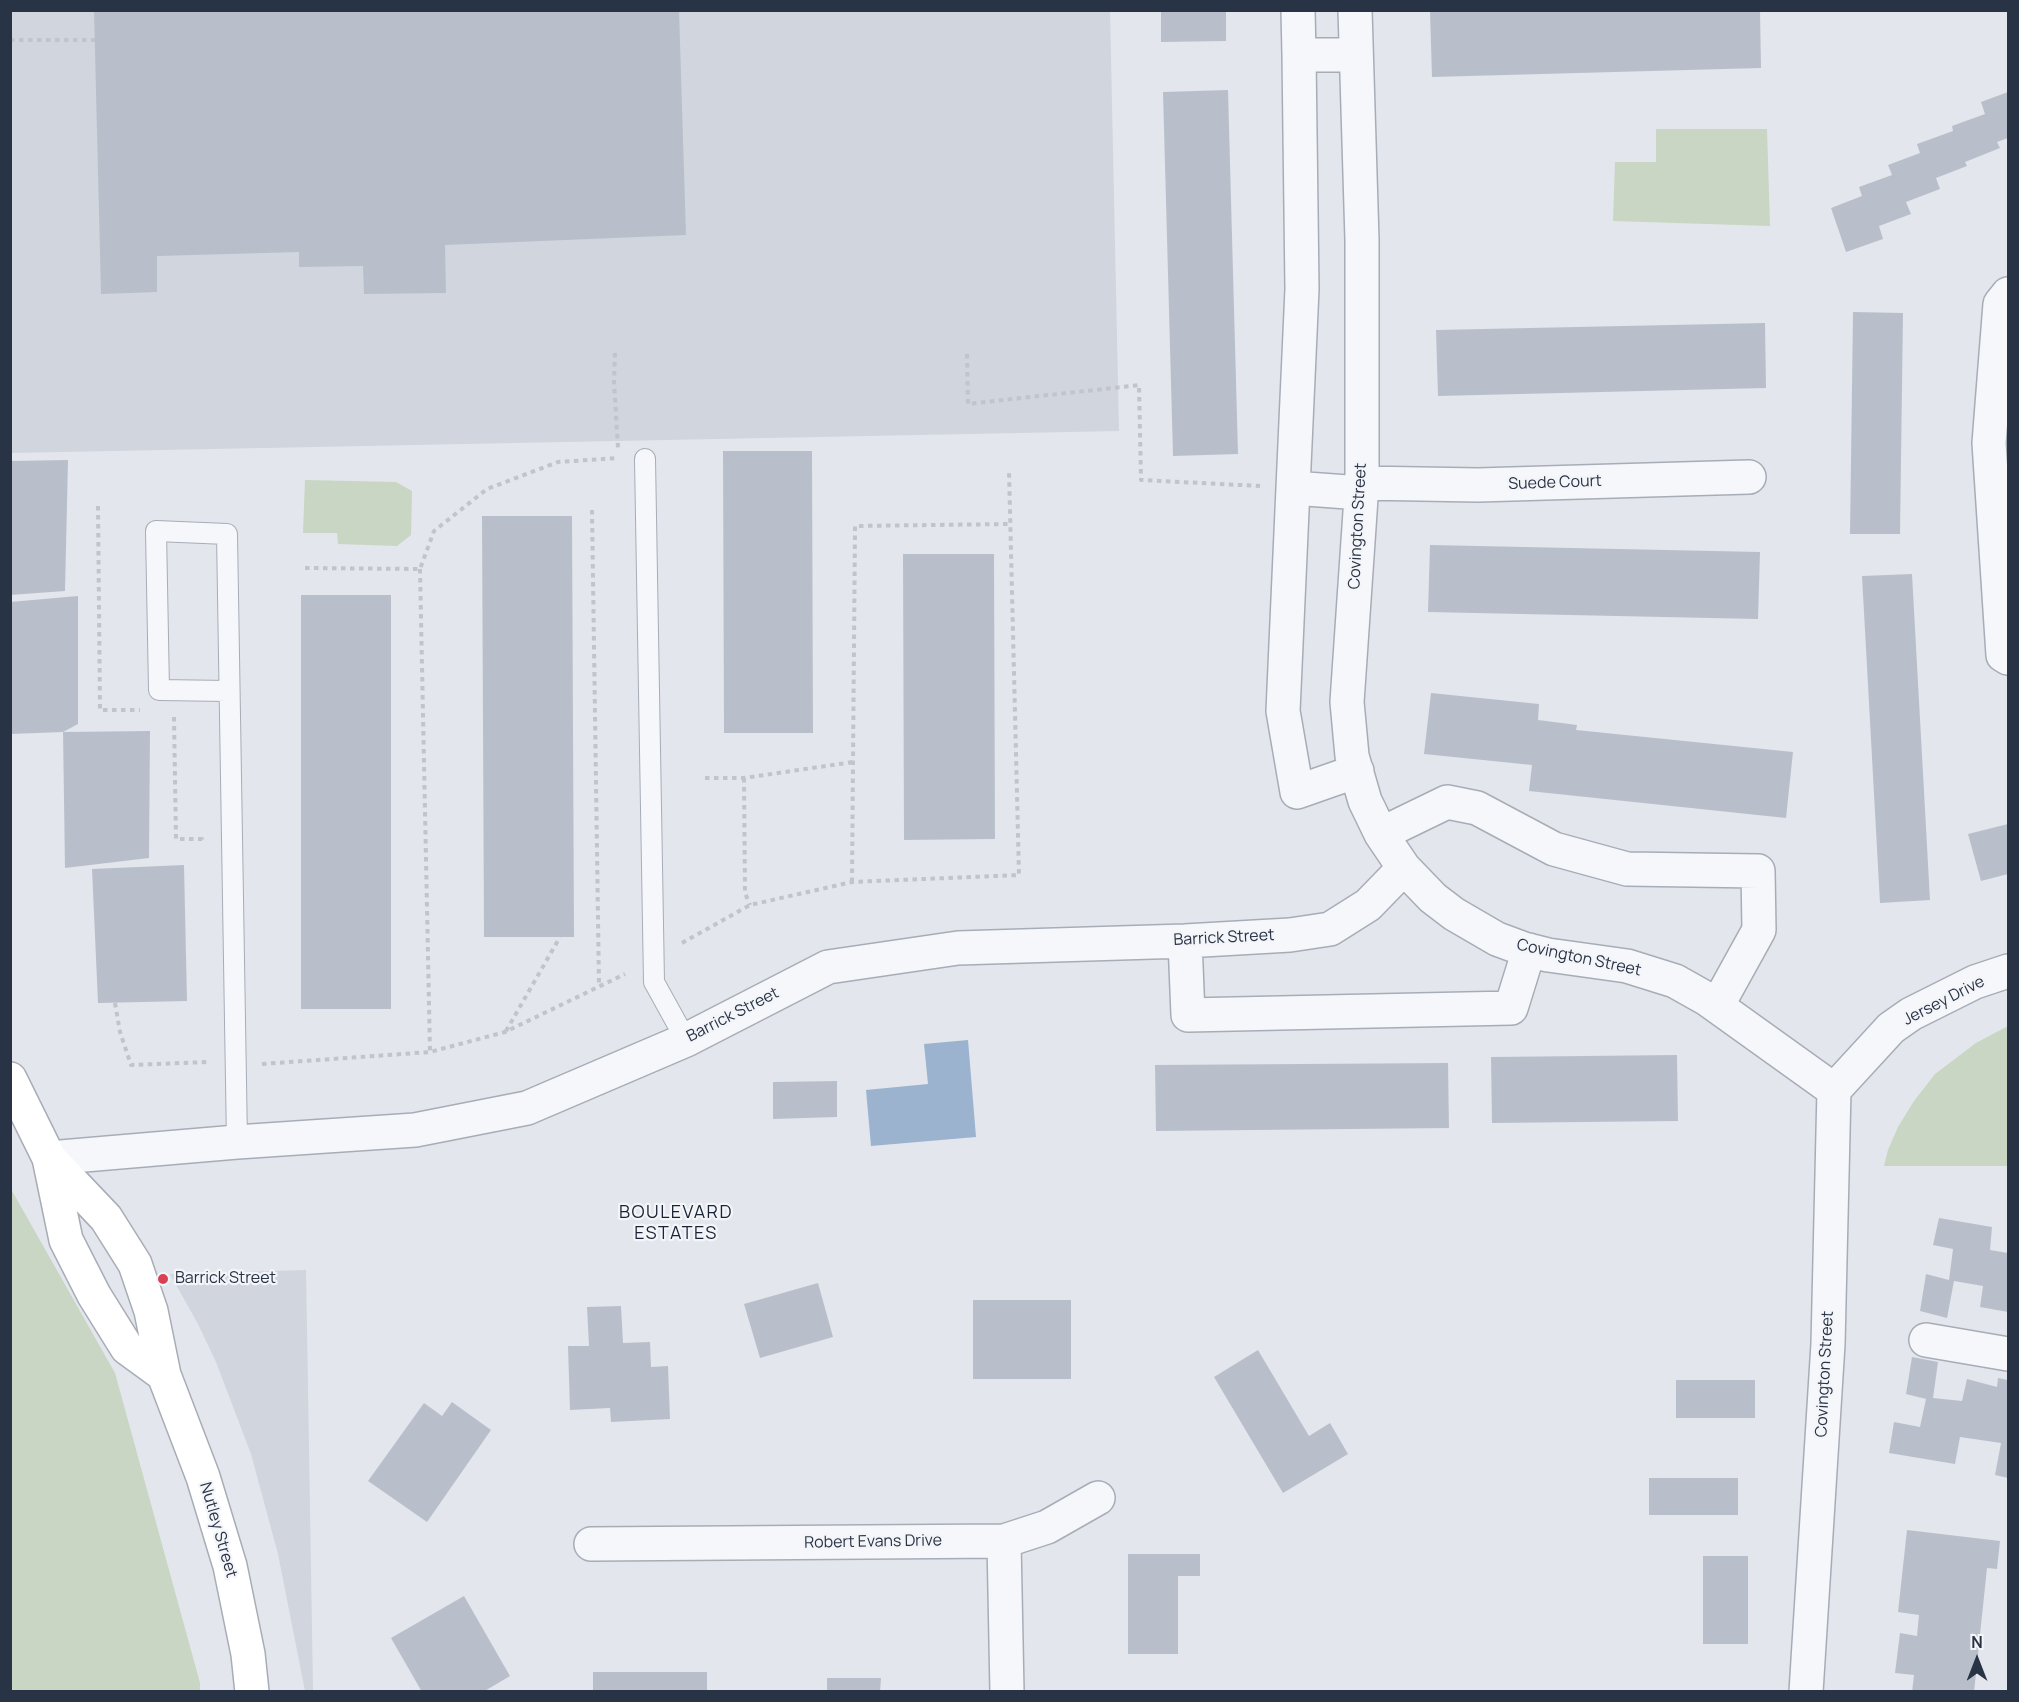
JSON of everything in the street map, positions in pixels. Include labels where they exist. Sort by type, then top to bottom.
[{"type":"main road","name":"Nutley Street","points":[[10,1079],[49,1158],[66,1240],[94,1295],[127,1348],[164,1375]]},
{"type":"main road","name":"Nutley Street","points":[[49,1158],[106,1218],[135,1264],[151,1311],[164,1375],[203,1477],[230,1566],[248,1654],[252,1692]]},
{"type":"street","points":[[1298,10],[1302,289],[1283,711],[1297,792],[1357,771]]},
{"type":"street","name":"Covington Street","points":[[1355,10],[1362,251],[1361,488],[1347,702],[1353,756],[1365,801],[1381,834],[1404,868],[1433,898],[1454,914],[1497,939],[1529,950],[1548,955],[1627,966],[1675,981],[1717,1006],[1834,1090],[1828,1344],[1806,1692]]},
{"type":"street","points":[[1299,55],[1356,55]]},
{"type":"street","points":[[2008,294],[2000,304],[1989,443],[2003,655],[2008,658]]},
{"type":"street","name":"Suede Court","points":[[1293,488],[1749,477]]},
{"type":"street","points":[[1381,834],[1447,802],[1477,808],[1554,849],[1627,869],[1758,871],[1759,930],[1717,1006]]},
{"type":"street","name":"Barrick Street","points":[[49,1158],[415,1130],[527,1107],[686,1040],[828,967],[958,948],[1185,941],[1290,935],[1330,929],[1368,905],[1404,868]]},
{"type":"street","points":[[1185,941],[1188,1015],[1511,1008],[1529,950]]},
{"type":"street","name":"Jersey Drive","points":[[1834,1090],[1891,1028],[1911,1014],[1975,982],[2008,971]]},
{"type":"street","points":[[1926,1340],[2008,1354]]},
{"type":"street","name":"Robert Evans Drive","points":[[591,1544],[1004,1541],[1047,1527],[1098,1498]]},
{"type":"street","points":[[1004,1541],[1007,1692]]},
{"type":"lane","points":[[645,459],[654,982],[686,1040]]},
{"type":"lane","points":[[229,691],[159,690],[156,531],[227,534],[237,1142]]},
{"type":"path","points":[[10,40],[95,40]]},
{"type":"path","points":[[615,352],[614,382],[619,458]]},
{"type":"path","points":[[967,354],[969,404],[1139,385],[1141,480],[1260,486]]},
{"type":"path","points":[[430,1052],[420,569],[434,531],[487,489],[558,462],[619,458],[645,459]]},
{"type":"path","points":[[258,1064],[430,1052],[506,1032],[654,959],[750,905],[852,882],[1020,875],[1009,471]]},
{"type":"path","points":[[98,506],[100,710],[142,710]]},
{"type":"path","points":[[592,510],[599,986]]},
{"type":"path","points":[[852,882],[855,526],[1010,524]]},
{"type":"path","points":[[305,568],[420,569]]},
{"type":"path","points":[[174,709],[176,840],[202,839],[203,851]]},
{"type":"path","points":[[705,778],[744,778],[853,762]]},
{"type":"path","points":[[744,778],[745,893],[750,905]]},
{"type":"path","points":[[506,1032],[560,937]]},
{"type":"path","points":[[115,1003],[120,1032],[131,1065],[209,1062]]},
{"type":"shaded area","points":[[10,11],[1110,11],[1119,431],[11,453]]},
{"type":"shaded area","points":[[306,1270],[313,1692],[305,1691],[278,1554],[251,1454],[216,1362],[170,1274]]},
{"type":"green space","points":[[1656,129],[1767,129],[1770,226],[1613,221],[1615,162],[1656,162]]},
{"type":"green space","points":[[305,480],[396,482],[412,491],[411,535],[397,546],[338,544],[337,533],[303,533]]},
{"type":"green space","points":[[2008,1026],[2008,1166],[1884,1166],[1898,1127],[1935,1074],[1976,1043]]},
{"type":"green space","points":[[11,1189],[115,1373],[200,1683],[200,1691],[11,1691]]},
{"type":"water","points":[[968,1040],[976,1137],[871,1146],[866,1090],[928,1084],[924,1044]]},
{"type":"building","points":[[94,10],[679,10],[686,235],[445,245],[446,293],[364,294],[363,266],[299,267],[299,252],[157,256],[157,292],[101,294]]},
{"type":"building","points":[[1161,10],[1226,10],[1226,41],[1161,42]]},
{"type":"building","points":[[1760,10],[1761,68],[1432,77],[1430,11]]},
{"type":"building","points":[[1228,90],[1238,454],[1173,456],[1163,92]]},
{"type":"building","points":[[2008,92],[2008,138],[1997,142],[2000,148],[1965,162],[1967,166],[1936,178],[1940,189],[1906,202],[1911,214],[1879,226],[1883,239],[1846,252],[1831,208],[1862,196],[1859,187],[1892,175],[1888,165],[1920,153],[1917,144],[1953,131],[1952,126],[1985,114],[1981,102]]},
{"type":"building","points":[[1853,312],[1903,313],[1900,534],[1850,534]]},
{"type":"building","points":[[1765,323],[1766,388],[1438,396],[1436,330]]},
{"type":"building","points":[[723,451],[812,451],[813,733],[724,733]]},
{"type":"building","points":[[68,460],[65,591],[10,595],[10,461]]},
{"type":"building","points":[[482,516],[572,516],[574,937],[484,937]]},
{"type":"building","points":[[1430,545],[1760,552],[1758,619],[1428,612]]},
{"type":"building","points":[[903,554],[994,554],[995,839],[904,840]]},
{"type":"building","points":[[1912,574],[1930,900],[1880,903],[1862,576]]},
{"type":"building","points":[[301,595],[391,595],[391,1009],[301,1009]]},
{"type":"building","points":[[78,596],[78,724],[63,732],[10,734],[10,602]]},
{"type":"building","points":[[1431,693],[1539,704],[1538,720],[1577,725],[1576,730],[1793,752],[1786,818],[1529,791],[1532,765],[1424,754]]},
{"type":"building","points":[[150,731],[149,858],[65,868],[63,732]]},
{"type":"building","points":[[2008,824],[2008,874],[1981,881],[1968,834]]},
{"type":"building","points":[[184,865],[187,1001],[98,1003],[92,869]]},
{"type":"building","points":[[1677,1055],[1678,1121],[1492,1123],[1491,1057]]},
{"type":"building","points":[[1448,1063],[1449,1128],[1156,1131],[1155,1065]]},
{"type":"building","points":[[837,1081],[837,1117],[773,1119],[773,1082]]},
{"type":"building","points":[[1939,1218],[1992,1227],[1990,1250],[2008,1253],[2008,1312],[1980,1307],[1983,1286],[1954,1281],[1947,1318],[1920,1311],[1926,1274],[1949,1280],[1953,1249],[1933,1245]]},
{"type":"building","points":[[818,1283],[833,1337],[760,1358],[744,1304]]},
{"type":"building","points":[[973,1300],[1071,1300],[1071,1379],[973,1379]]},
{"type":"building","points":[[621,1306],[623,1343],[650,1342],[651,1367],[668,1366],[670,1419],[611,1422],[610,1408],[570,1410],[568,1346],[589,1346],[587,1307]]},
{"type":"building","points":[[1258,1350],[1309,1436],[1330,1423],[1348,1454],[1283,1493],[1214,1377]]},
{"type":"building","points":[[1912,1357],[1938,1362],[1933,1398],[1962,1401],[1967,1379],[1997,1387],[1998,1378],[2008,1380],[2008,1478],[1995,1475],[2001,1443],[1960,1437],[1955,1464],[1889,1453],[1894,1422],[1920,1427],[1926,1399],[1906,1394]]},
{"type":"building","points":[[1676,1380],[1755,1380],[1755,1418],[1676,1418]]},
{"type":"building","points":[[452,1402],[491,1430],[427,1522],[368,1481],[424,1403],[442,1416]]},
{"type":"building","points":[[1649,1478],[1738,1478],[1738,1515],[1649,1515]]},
{"type":"building","points":[[1907,1530],[2000,1541],[1997,1569],[1987,1568],[1974,1692],[1912,1692],[1914,1675],[1895,1673],[1900,1633],[1917,1636],[1919,1615],[1898,1612]]},
{"type":"building","points":[[1128,1554],[1200,1554],[1200,1576],[1178,1576],[1178,1654],[1128,1654]]},
{"type":"building","points":[[1703,1556],[1748,1556],[1748,1644],[1703,1644]]},
{"type":"building","points":[[464,1596],[510,1676],[483,1692],[422,1692],[391,1638]]},
{"type":"building","points":[[593,1672],[707,1672],[707,1692],[593,1692]]},
{"type":"building","points":[[827,1678],[881,1678],[880,1692],[827,1692]]},
{"type":"place","name":"Barrick Street","points":[[163,1279]]},
{"type":"district","name":"BOULEVARD ESTATES","points":[[676,1223]]}]
